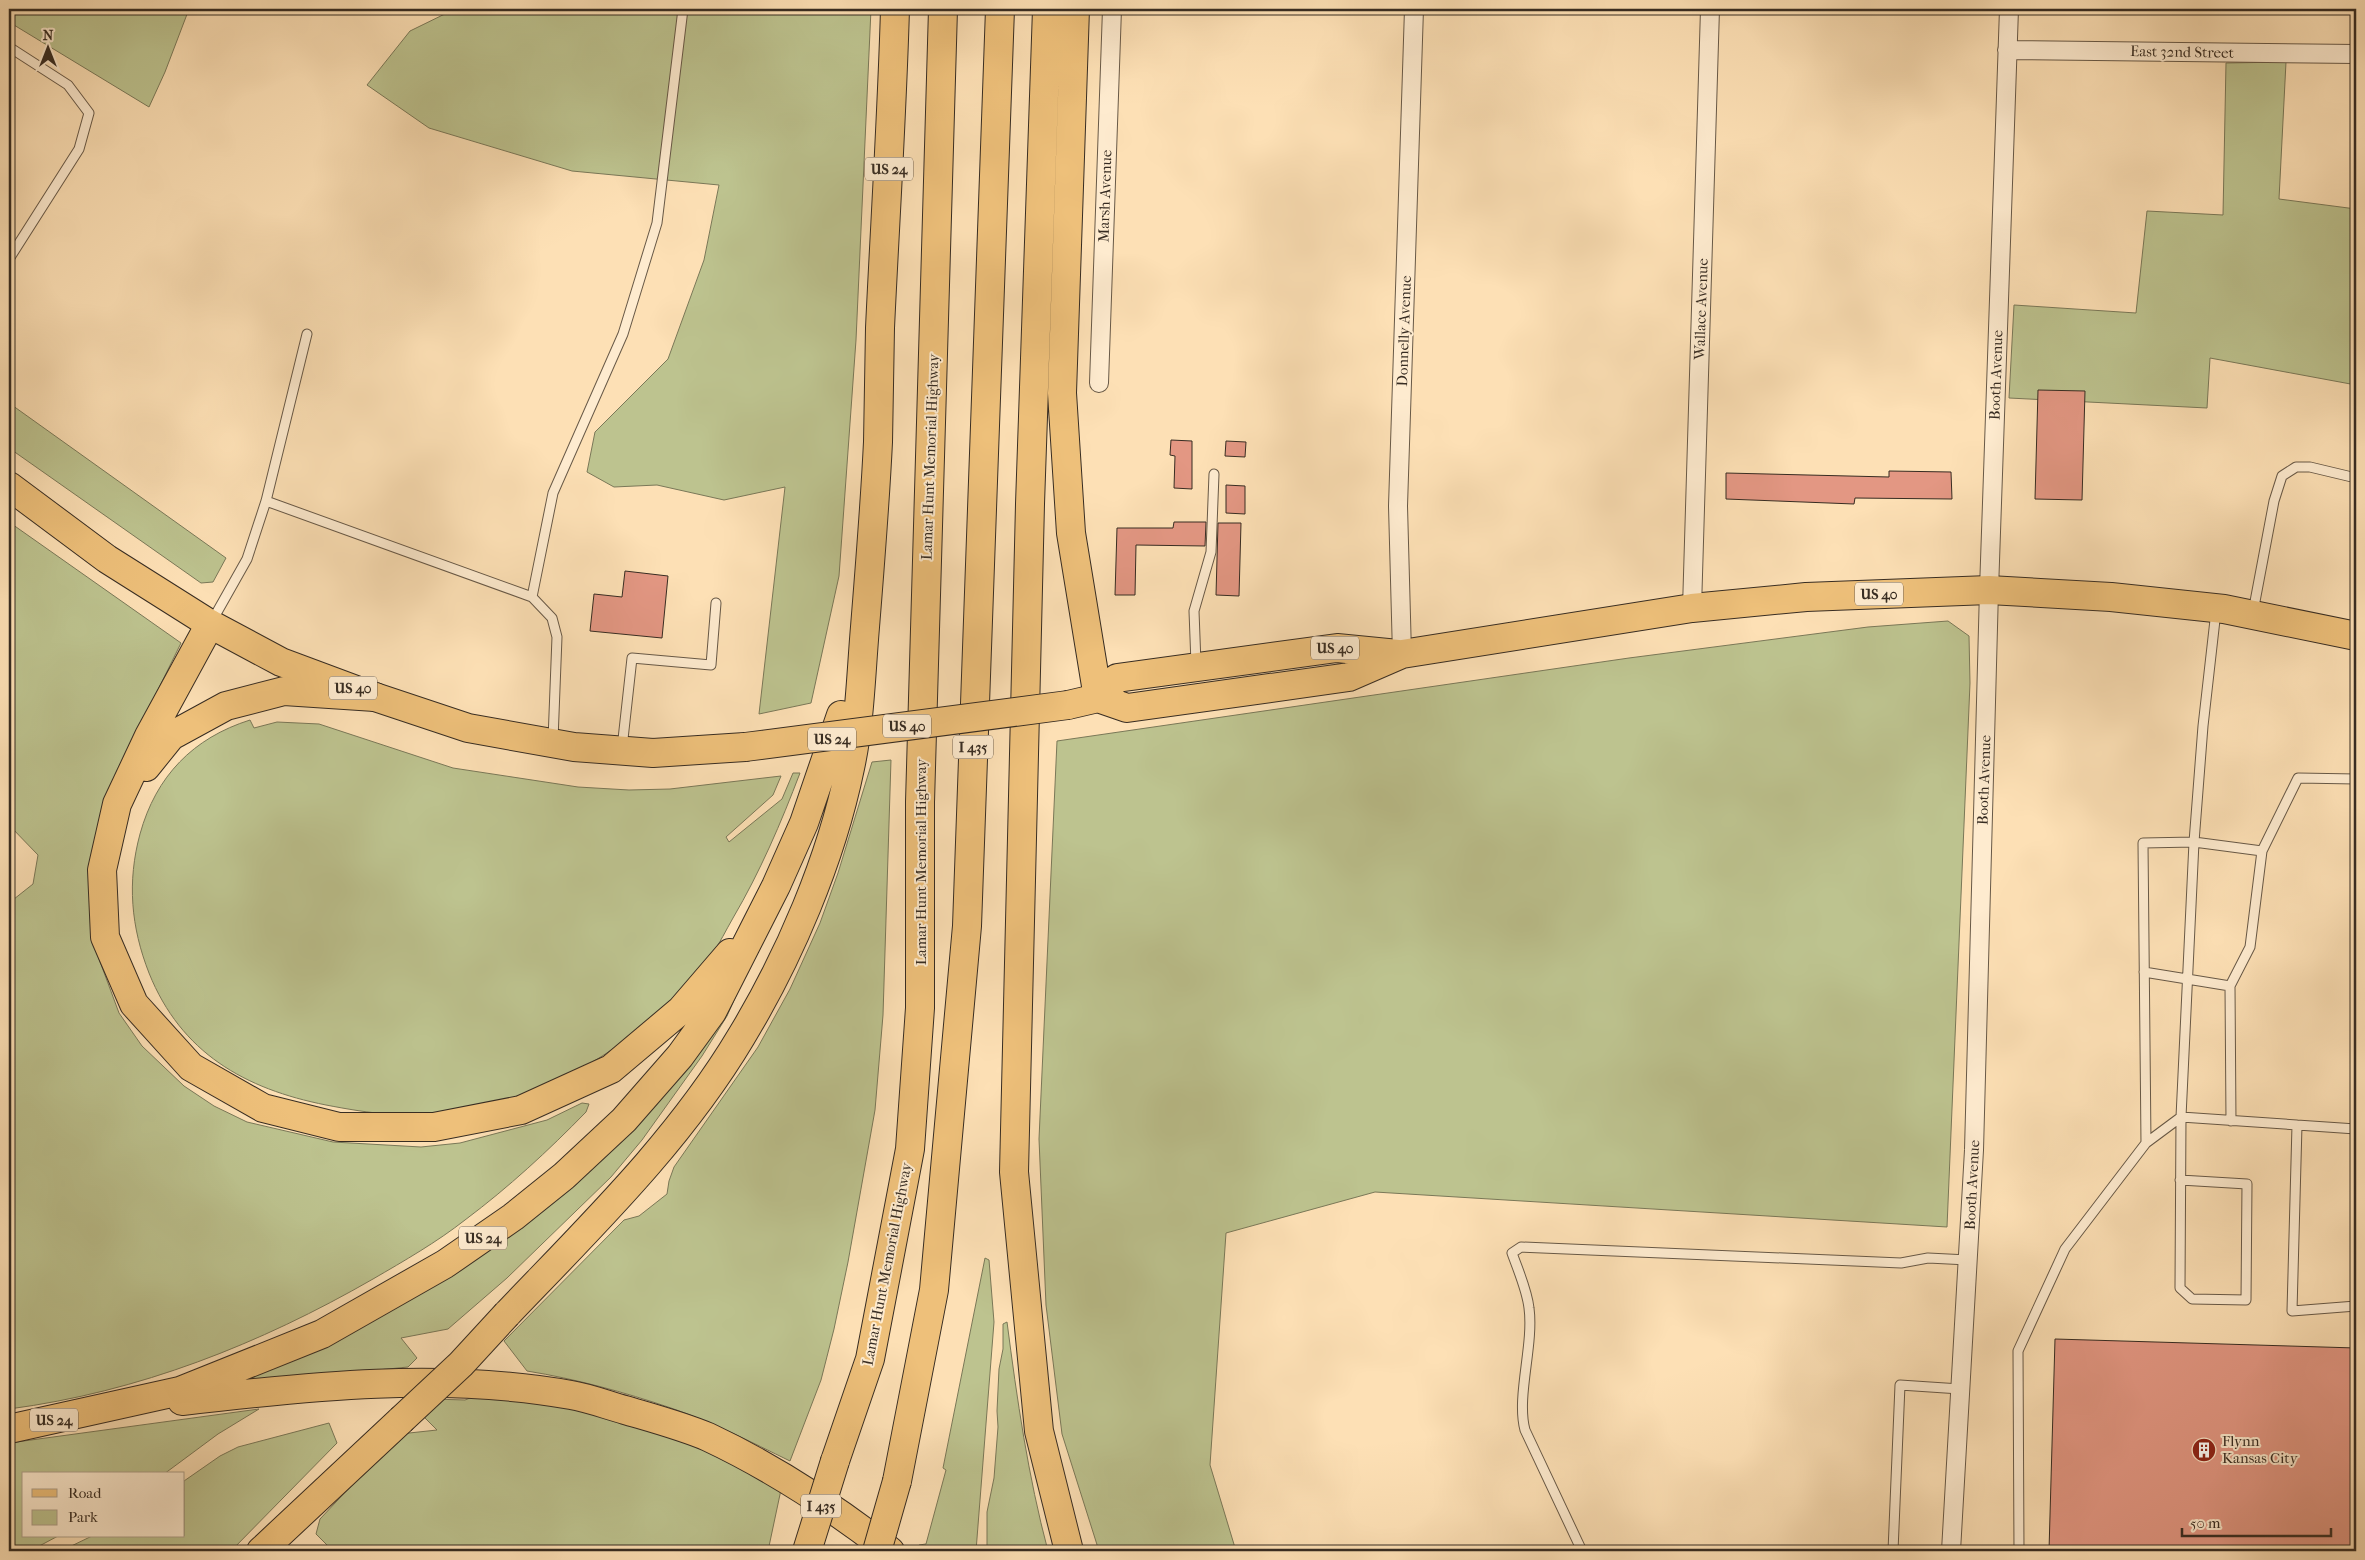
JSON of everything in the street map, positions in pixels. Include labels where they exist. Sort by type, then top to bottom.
[{"type":"main road","name":"US 24","points":[[9,1430],[180,1391],[322,1334],[445,1264],[514,1217],[564,1176],[624,1120],[680,1056],[712,1012],[776,886],[804,823],[844,705],[871,546],[878,442],[880,329],[892,119],[895,9]]},
{"type":"main road","name":"Lamar Hunt Memorial Highway","points":[[807,1551],[870,1359],[911,1139],[920,1008],[920,802],[943,9]]},
{"type":"main road","name":"I 435","points":[[877,1551],[897,1481],[934,1290],[967,926],[1000,9]]},
{"type":"main road","points":[[1047,9],[1030,504],[1014,1172],[1039,1431],[1069,1551]]},
{"type":"main road","points":[[1075,9],[1062,393],[1070,533],[1098,698]]},
{"type":"main road","name":"US 40","points":[[9,486],[107,559],[210,624],[281,662],[375,697],[468,728],[574,747],[652,753],[745,747],[1068,704],[1098,698],[1127,708],[1349,677],[1402,654]]},
{"type":"main road","points":[[261,1551],[461,1364],[595,1222],[648,1162],[705,1092],[741,1037],[777,971],[810,896],[833,831],[851,767],[859,701],[871,546]]},
{"type":"main road","name":"US 40","points":[[1098,698],[1117,678],[1337,648],[1402,654],[1692,608],[1806,597],[1989,590],[2111,597],[2216,608],[2356,636]]},
{"type":"main road","points":[[210,624],[149,736],[117,804],[102,870],[105,937],[134,1004],[191,1067],[263,1108],[339,1127],[434,1127],[521,1110],[611,1069],[681,1010],[757,922]]},
{"type":"main road","points":[[117,804],[171,736],[226,706],[284,691],[375,697]]},
{"type":"main road","points":[[99,1411],[239,1394],[326,1387],[410,1384],[497,1385],[572,1395],[706,1436],[778,1473],[844,1516],[890,1551]]},
{"type":"street","name":"Marsh Avenue","points":[[1099,383],[1112,9]]},
{"type":"street","name":"Donnelly Avenue","points":[[1402,654],[1398,506],[1414,9]]},
{"type":"street","name":"Wallace Avenue","points":[[1692,608],[1710,9]]},
{"type":"street","name":"Booth Avenue","points":[[1951,1551],[1974,1150],[1989,590],[2009,9]]},
{"type":"street","name":"East 32nd Street","points":[[2007,50],[2356,54]]},
{"type":"lane","points":[[532,597],[553,493],[623,334],[657,223],[683,9]]},
{"type":"lane","points":[[9,48],[68,85],[89,113],[79,149],[9,259]]},
{"type":"lane","points":[[210,624],[247,559],[266,502],[307,334]]},
{"type":"lane","points":[[2253,614],[2274,501],[2282,476],[2296,467],[2310,467],[2356,478]]},
{"type":"lane","points":[[1196,667],[1194,611],[1211,552],[1214,474]]},
{"type":"lane","points":[[266,502],[532,597],[552,618],[557,637],[553,743]]},
{"type":"lane","points":[[622,751],[632,658],[710,665],[716,603]]},
{"type":"lane","points":[[2180,1180],[2247,1184],[2246,1300],[2192,1299],[2180,1288],[2180,1180],[2181,1117],[2194,842],[2203,726],[2216,608]]},
{"type":"lane","points":[[2231,1121],[2230,986],[2250,947],[2262,851],[2298,778],[2356,778]]},
{"type":"lane","points":[[2146,1143],[2143,843],[2194,842],[2262,851]]},
{"type":"lane","points":[[2144,972],[2230,986]]},
{"type":"lane","points":[[2019,1551],[2018,1351],[2065,1249],[2146,1143],[2181,1117],[2356,1129]]},
{"type":"lane","points":[[2297,1125],[2292,1312],[2356,1306]]},
{"type":"lane","points":[[1582,1551],[1521,1416],[1528,1366],[1529,1308],[1512,1253],[1521,1247],[1901,1263],[1928,1258],[1968,1260]]},
{"type":"lane","points":[[1893,1551],[1900,1385],[1960,1388]]},
{"type":"green space","points":[[9,9],[189,9],[165,72],[149,107],[9,22]]},
{"type":"green space","points":[[455,9],[871,9],[856,340],[839,576],[811,703],[759,714],[785,487],[724,500],[657,485],[614,487],[587,472],[595,432],[668,359],[704,260],[719,185],[572,171],[429,128],[367,85],[410,31]]},
{"type":"green space","points":[[2286,62],[2279,199],[2356,209],[2356,385],[2210,358],[2207,408],[2009,398],[2014,305],[2136,313],[2147,211],[2223,215],[2226,63]]},
{"type":"green space","points":[[9,403],[226,558],[213,582],[201,583],[9,448]]},
{"type":"green space","points":[[9,522],[181,643],[109,789],[92,940],[119,1013],[142,1046],[184,1086],[214,1106],[247,1122],[333,1142],[421,1147],[460,1143],[547,1120],[582,1103],[589,1104],[586,1112],[543,1155],[513,1182],[465,1220],[408,1258],[330,1303],[242,1344],[152,1378],[105,1391],[9,1409],[9,903],[33,884],[38,855],[9,825]]},
{"type":"green space","points":[[1948,621],[1969,636],[1970,683],[1947,1227],[1375,1192],[1226,1233],[1210,1465],[1236,1551],[1099,1551],[1062,1434],[1046,1305],[1039,1139],[1057,741],[1629,658],[1868,627]]},
{"type":"green space","points":[[250,720],[254,728],[277,722],[319,724],[453,768],[578,787],[629,790],[670,789],[781,776],[773,795],[726,837],[729,842],[782,799],[793,773],[800,773],[778,829],[761,865],[715,950],[689,983],[630,1037],[576,1071],[551,1083],[499,1102],[444,1112],[417,1114],[374,1113],[296,1098],[269,1089],[219,1063],[198,1046],[179,1025],[162,1001],[143,956],[135,921],[132,887],[136,852],[147,813],[167,777],[194,749],[211,737]]},
{"type":"green space","points":[[891,760],[883,1015],[875,1110],[834,1329],[821,1380],[790,1461],[716,1426],[671,1408],[600,1386],[527,1371],[504,1341],[624,1220],[639,1216],[667,1194],[674,1167],[758,1047],[790,989],[820,923],[838,873],[872,762]]},
{"type":"green space","points":[[760,942],[727,1016],[702,1056],[642,1140],[611,1177],[507,1278],[448,1329],[401,1338],[417,1358],[408,1367],[286,1379],[187,1394],[301,1348],[559,1185]]},
{"type":"green space","points":[[985,1258],[989,1260],[994,1322],[976,1551],[917,1551],[919,1545],[926,1544],[946,1470],[943,1468]]},
{"type":"green space","points":[[1007,1322],[1029,1466],[1048,1551],[987,1551],[987,1512],[994,1478],[998,1427],[999,1369],[1003,1349],[1003,1324]]},
{"type":"green space","points":[[480,1394],[561,1404],[666,1433],[782,1485],[768,1551],[333,1551],[316,1534],[320,1519],[400,1434],[437,1430],[420,1413],[432,1399],[465,1400]]},
{"type":"green space","points":[[259,1409],[218,1434],[167,1472],[22,1472],[22,1538],[54,1538],[30,1551],[9,1551],[9,1443]]},
{"type":"green space","points":[[329,1423],[337,1443],[231,1551],[61,1551],[88,1538],[185,1538],[185,1480],[220,1456],[238,1447]]},
{"type":"building","points":[[2038,390],[2085,391],[2082,500],[2035,499]]},
{"type":"building","points":[[1171,440],[1192,441],[1192,489],[1174,488],[1175,456],[1170,455]]},
{"type":"building","points":[[1226,441],[1246,442],[1245,457],[1225,456]]},
{"type":"building","points":[[1889,471],[1951,472],[1952,499],[1855,498],[1854,504],[1726,499],[1726,473],[1889,477]]},
{"type":"building","points":[[1226,485],[1245,486],[1245,514],[1226,513]]},
{"type":"building","points":[[1174,522],[1206,522],[1205,546],[1136,545],[1135,595],[1115,595],[1117,528],[1173,528]]},
{"type":"building","points":[[1218,523],[1241,523],[1239,596],[1216,595]]},
{"type":"building","points":[[625,571],[668,576],[662,638],[590,631],[594,594],[622,597]]},
{"type":"building","name":"Flynn Kansas City","points":[[2055,1339],[2356,1348],[2356,1551],[2049,1551]]},
{"type":"place","name":"Flynn Kansas City","points":[[2204,1450]]}]
